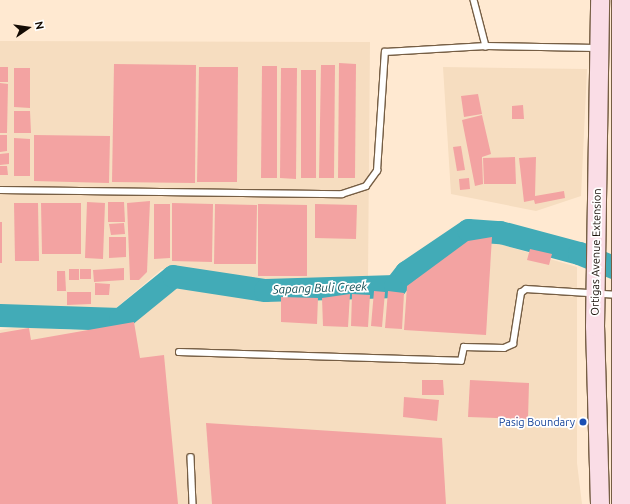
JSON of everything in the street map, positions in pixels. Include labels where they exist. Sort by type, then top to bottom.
[{"type":"main road","name":"Ortigas Avenue Extension","points":[[600,0],[595,272],[596,384],[600,504]]},
{"type":"main road","name":"Ortigas Avenue Extension","points":[[621,0],[620,49],[625,107],[623,218],[619,287],[625,323],[621,504]]},
{"type":"main road","points":[[599,48],[620,49]]},
{"type":"main road","points":[[596,384],[623,380]]},
{"type":"lane","points":[[474,0],[486,46]]},
{"type":"lane","points":[[0,190],[342,194],[366,186],[377,171],[382,54],[390,51],[486,46],[599,48]]},
{"type":"lane","points":[[179,352],[461,361],[464,347],[504,348],[513,344],[523,290],[595,292],[619,287]]},
{"type":"lane","points":[[191,456],[193,504]]},
{"type":"shaded area","points":[[0,41],[370,42],[368,280],[261,279],[162,269],[110,313],[0,311]]},
{"type":"shaded area","points":[[443,67],[587,69],[581,196],[536,211],[451,194]]},
{"type":"shaded area","points":[[483,239],[577,267],[577,463],[582,504],[0,504],[0,330],[23,326],[70,330],[127,326],[138,320],[163,289],[400,293],[435,263],[462,246]]},
{"type":"building","points":[[339,63],[356,64],[355,178],[338,178]]},
{"type":"building","points":[[114,64],[196,65],[195,183],[112,182]]},
{"type":"building","points":[[321,65],[335,65],[334,178],[319,178]]},
{"type":"building","points":[[262,66],[277,66],[277,178],[261,178]]},
{"type":"building","points":[[0,67],[8,67],[8,82],[0,82]]},
{"type":"building","points":[[199,67],[238,67],[237,182],[197,182]]},
{"type":"building","points":[[14,68],[30,68],[30,108],[14,107]]},
{"type":"building","points":[[281,68],[297,68],[296,179],[280,178]]},
{"type":"building","points":[[301,70],[316,70],[316,178],[301,178]]},
{"type":"building","points":[[0,83],[8,84],[7,133],[0,133]]},
{"type":"building","points":[[478,94],[482,114],[464,117],[461,96]]},
{"type":"building","points":[[523,105],[524,119],[512,119],[512,106]]},
{"type":"building","points":[[14,111],[30,111],[31,133],[14,133]]},
{"type":"building","points":[[482,115],[491,154],[482,157],[483,184],[475,186],[462,120]]},
{"type":"building","points":[[0,135],[7,135],[7,151],[0,152]]},
{"type":"building","points":[[34,135],[110,136],[109,183],[34,181]]},
{"type":"building","points":[[14,138],[30,139],[30,176],[14,176]]},
{"type":"building","points":[[461,146],[465,170],[457,171],[453,147]]},
{"type":"building","points":[[9,153],[9,164],[0,165],[0,154]]},
{"type":"building","points":[[515,157],[516,184],[484,184],[483,158]]},
{"type":"building","points":[[536,157],[535,196],[564,191],[565,198],[535,204],[534,200],[524,202],[519,158]]},
{"type":"building","points":[[0,166],[7,166],[8,175],[0,175]]},
{"type":"building","points":[[469,178],[470,189],[460,190],[459,179]]},
{"type":"building","points":[[150,201],[147,272],[139,280],[130,280],[127,203]]},
{"type":"building","points":[[87,202],[105,203],[103,259],[85,258]]},
{"type":"building","points":[[108,202],[124,202],[125,222],[108,222]]},
{"type":"building","points":[[14,203],[38,203],[39,261],[15,261]]},
{"type":"building","points":[[41,203],[81,203],[81,254],[42,254]]},
{"type":"building","points":[[172,203],[213,204],[212,262],[172,261]]},
{"type":"building","points":[[154,204],[170,204],[170,258],[154,259]]},
{"type":"building","points":[[215,204],[257,205],[256,264],[214,264]]},
{"type":"building","points":[[258,204],[307,205],[307,276],[258,276]]},
{"type":"building","points":[[315,204],[357,205],[356,239],[315,238]]},
{"type":"building","points":[[0,222],[2,222],[2,263],[0,263]]},
{"type":"building","points":[[124,223],[125,234],[111,235],[109,224]]},
{"type":"building","points":[[109,237],[126,237],[126,257],[109,258]]},
{"type":"building","points":[[492,237],[486,335],[404,330],[407,286],[468,241]]},
{"type":"building","points":[[530,249],[552,254],[549,265],[527,260]]},
{"type":"building","points":[[124,268],[124,280],[94,282],[93,270]]},
{"type":"building","points":[[69,269],[79,269],[79,280],[69,280]]},
{"type":"building","points":[[80,269],[91,269],[91,279],[80,279]]},
{"type":"building","points":[[57,271],[65,271],[66,291],[57,291]]},
{"type":"building","points":[[95,283],[110,284],[109,295],[95,295]]},
{"type":"building","points":[[374,291],[385,292],[382,327],[371,326]]},
{"type":"building","points":[[388,291],[404,293],[402,329],[385,328]]},
{"type":"building","points":[[67,292],[91,292],[91,304],[67,305]]},
{"type":"building","points":[[350,294],[348,327],[323,326],[322,298]]},
{"type":"building","points":[[352,294],[370,295],[368,327],[351,326]]},
{"type":"building","points":[[281,297],[318,298],[317,324],[281,322]]},
{"type":"building","points":[[134,322],[140,358],[164,355],[178,504],[0,504],[0,333],[29,328],[31,340]]},
{"type":"building","points":[[422,380],[443,380],[444,395],[422,395]]},
{"type":"building","points":[[470,380],[529,383],[528,419],[468,417]]},
{"type":"building","points":[[404,397],[439,400],[437,421],[403,417]]},
{"type":"building","points":[[206,423],[442,438],[446,504],[212,504]]},
{"type":"waterway","name":"Sapang Buli Creek","points":[[0,315],[120,319],[173,276],[265,290],[395,286],[406,272],[468,230],[500,232],[579,253],[630,274]]},
{"type":"place","name":"Pasig Boundary","points":[[583,422]]}]
